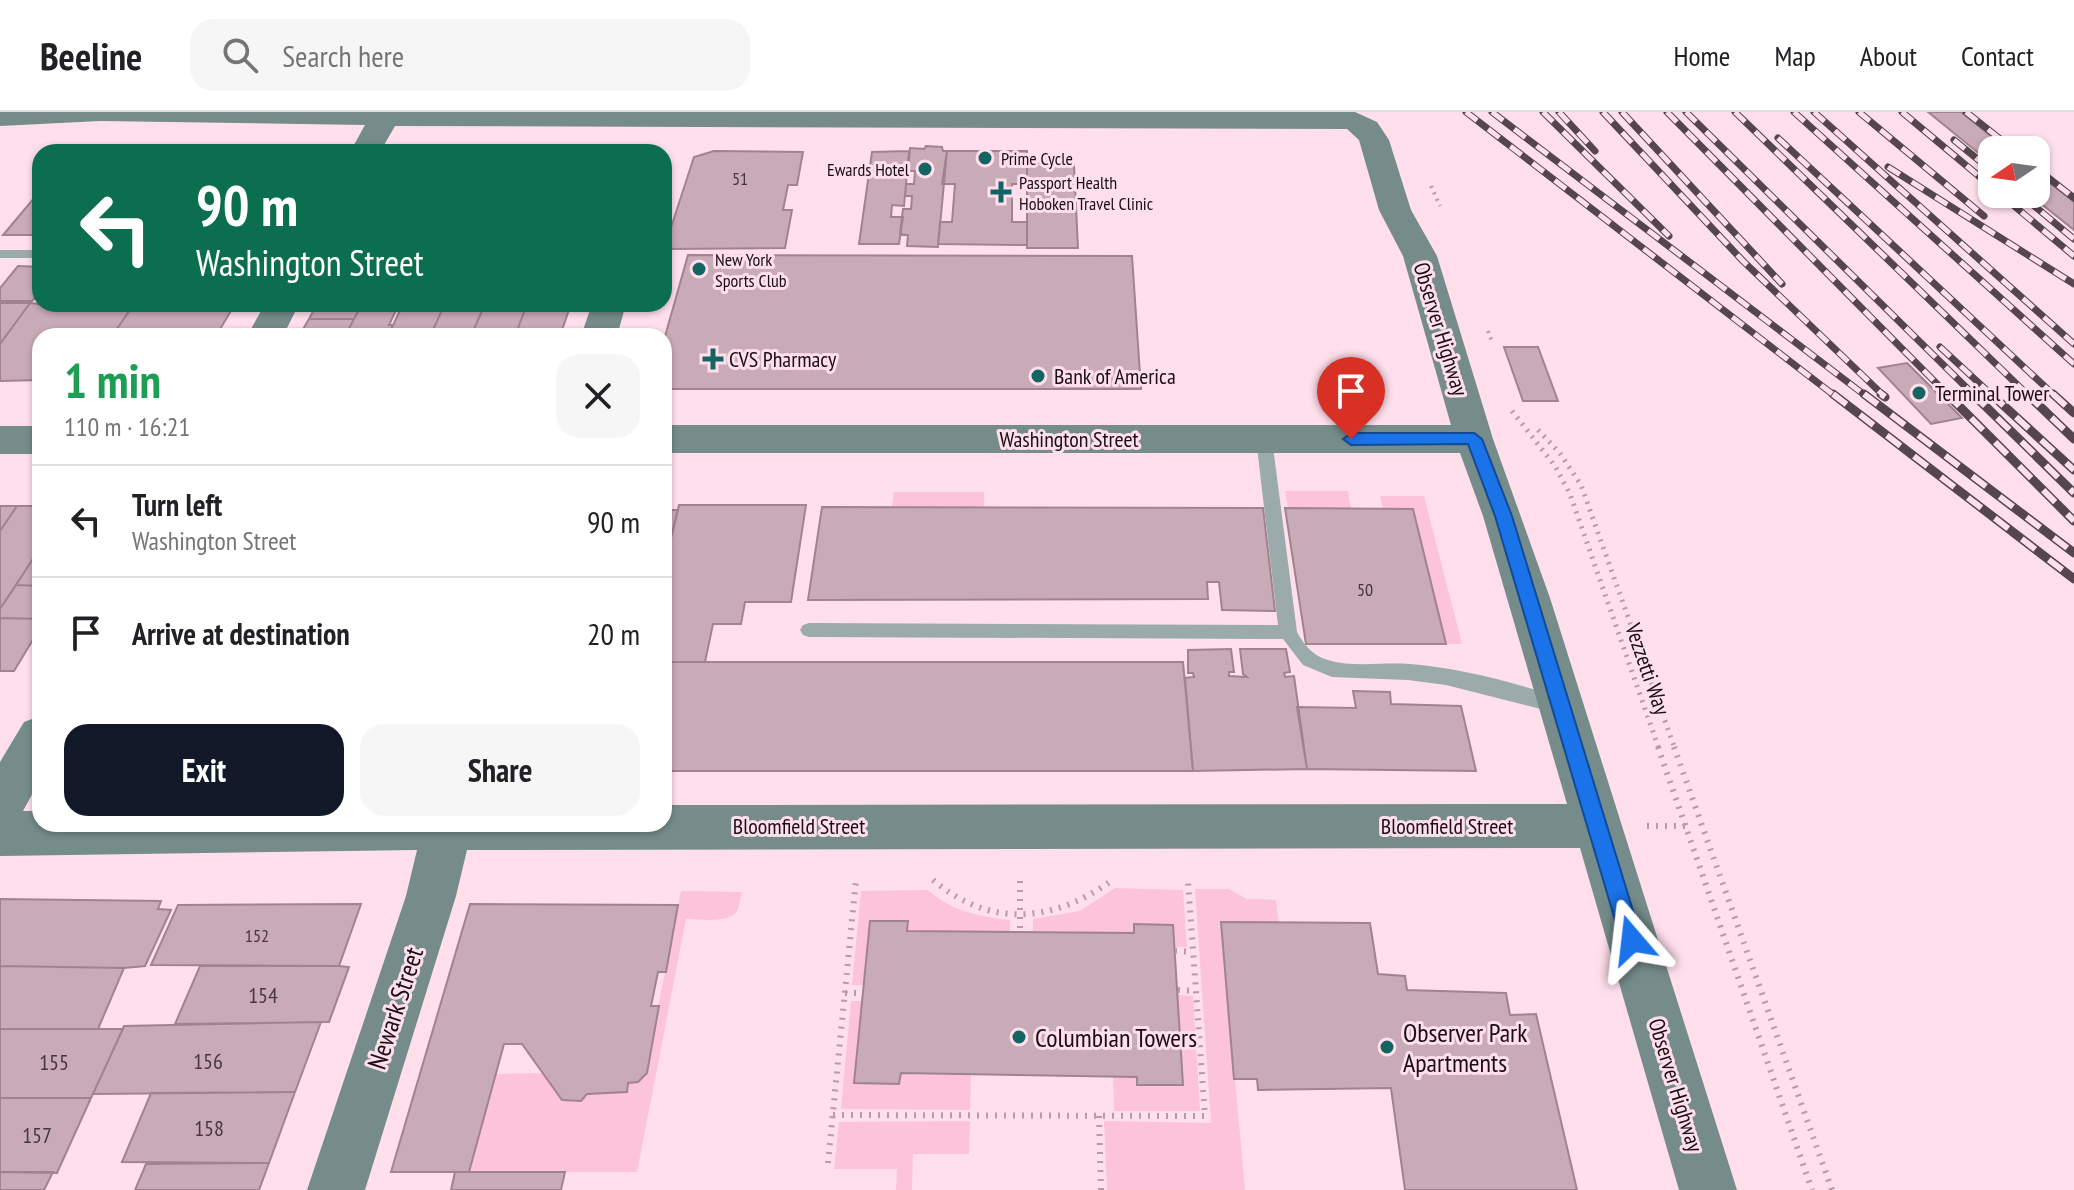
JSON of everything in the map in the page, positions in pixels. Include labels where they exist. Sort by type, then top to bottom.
[{"type":"street","points":[[0,117],[96,112],[675,116],[1043,114],[1324,118],[1352,115]]},
{"type":"street","points":[[369,144],[386,114]]},
{"type":"street","name":"Observer Highway","points":[[1352,115],[1374,140],[1395,210],[1420,256],[1474,439],[1503,516],[1562,706],[1708,1190]]},
{"type":"street","points":[[660,144],[675,116]]},
{"type":"street","name":"Washington Street","points":[[672,439],[1474,439]]},
{"type":"street","points":[[0,440],[32,440]]},
{"type":"street","points":[[0,806],[32,750]]},
{"type":"street","name":"Bloomfield Street","points":[[672,826],[1597,826]]},
{"type":"street","name":"Bloomfield Street","points":[[0,834],[112,832]]},
{"type":"street","name":"Newark Street","points":[[336,1190],[431,896],[446,832]]},
{"type":"lane","points":[[0,254],[32,254]]},
{"type":"lane","points":[[1264,439],[1288,632],[1299,654],[1320,666],[1347,672],[1408,672],[1479,683],[1562,706]]},
{"type":"lane","points":[[809,630],[1288,632]]},
{"type":"path","name":"Vezzetti Way","points":[[1510,407],[1555,466],[1570,494],[1812,1190]]},
{"type":"path","points":[[1538,430],[1559,452],[1581,485],[1832,1190]]},
{"type":"path","points":[[828,1163],[856,880]]},
{"type":"path","points":[[933,880],[952,898],[966,905],[998,913],[1021,914],[1071,906],[1097,893],[1111,881]]},
{"type":"path","points":[[1020,881],[1020,932]]},
{"type":"path","points":[[833,1115],[1205,1116],[1188,881]]},
{"type":"path","points":[[1175,951],[1193,952]]},
{"type":"path","points":[[1178,990],[1196,991]]},
{"type":"path","points":[[845,993],[863,993]]},
{"type":"path","points":[[1099,1116],[1101,1190]]},
{"type":"shaded area","points":[[1285,491],[1348,491],[1351,509],[1288,508]]},
{"type":"shaded area","points":[[894,492],[984,492],[984,507],[892,507]]},
{"type":"shaded area","points":[[1380,496],[1424,496],[1462,644],[1446,644],[1413,509],[1383,508]]},
{"type":"shaded area","points":[[1115,888],[1183,890],[1187,947],[1175,947],[1173,925],[1134,924],[1134,933],[1033,931],[1033,919],[1080,911]]},
{"type":"shaded area","points":[[1195,889],[1229,889],[1247,899],[1276,900],[1279,923],[1221,923],[1245,1190],[1107,1190],[1104,1121],[1211,1123]]},
{"type":"shaded area","points":[[928,890],[966,912],[1010,920],[1010,932],[907,931],[908,921],[870,921],[863,985],[852,985],[861,891]]},
{"type":"shaded area","points":[[681,891],[742,892],[738,909],[727,918],[686,919],[637,1172],[469,1172],[496,1074],[543,1073],[562,1100],[581,1101],[587,1094],[627,1092],[628,1083],[644,1078]]},
{"type":"shaded area","points":[[1178,995],[1193,996],[1200,1111],[1114,1111],[1113,1076],[1137,1077],[1137,1085],[1183,1085]]},
{"type":"shaded area","points":[[851,1001],[862,1001],[854,1083],[901,1073],[971,1074],[970,1110],[841,1109]]},
{"type":"shaded area","points":[[970,1121],[969,1154],[913,1154],[912,1190],[896,1190],[897,1169],[834,1169],[839,1122]]},
{"type":"building","points":[[1928,112],[1961,112],[1991,136],[1978,136],[1978,153]]},
{"type":"building","points":[[926,146],[942,147],[943,151],[947,151],[938,247],[907,246],[908,235],[900,234],[903,209],[911,209],[912,196],[905,196],[906,184],[914,184],[915,171],[908,171],[910,148],[924,149]]},
{"type":"building","points":[[714,151],[803,152],[797,185],[788,185],[783,210],[792,210],[785,248],[672,249],[672,224],[694,157]]},
{"type":"building","points":[[909,151],[904,206],[892,205],[891,217],[903,217],[899,244],[859,244],[872,152]]},
{"type":"building","points":[[947,151],[1027,151],[1027,184],[1012,184],[1012,222],[1027,222],[1027,245],[938,244],[940,222],[952,222],[955,184],[942,184]]},
{"type":"building","points":[[1046,157],[1062,157],[1074,165],[1078,248],[1027,248],[1027,163],[1039,163]]},
{"type":"building","points":[[2050,183],[2074,202],[2074,230],[2046,208],[2050,208]]},
{"type":"building","points":[[32,201],[32,235],[3,235]]},
{"type":"building","points":[[688,255],[1132,256],[1141,389],[672,389],[672,328],[667,328]]},
{"type":"building","points":[[18,266],[32,267],[32,301],[0,301],[0,288]]},
{"type":"building","points":[[0,303],[30,303],[0,344]]},
{"type":"building","points":[[30,303],[32,312],[128,312],[118,328],[32,328],[32,380],[0,381],[0,344]]},
{"type":"building","points":[[128,312],[230,312],[221,328],[118,328]]},
{"type":"building","points":[[313,312],[358,312],[354,319],[309,319]]},
{"type":"building","points":[[358,312],[395,312],[389,325],[393,325],[392,328],[349,328]]},
{"type":"building","points":[[399,312],[441,312],[434,328],[392,328]]},
{"type":"building","points":[[441,312],[482,312],[474,328],[434,328]]},
{"type":"building","points":[[482,312],[524,312],[518,328],[474,328]]},
{"type":"building","points":[[524,312],[568,312],[563,328],[518,328]]},
{"type":"building","points":[[309,319],[354,319],[349,328],[304,328]]},
{"type":"building","points":[[1504,347],[1538,347],[1558,401],[1523,401]]},
{"type":"building","name":"Terminal Tower","points":[[1907,363],[1962,418],[1931,424],[1878,368]]},
{"type":"building","points":[[679,505],[806,505],[791,602],[745,602],[741,624],[713,624],[705,662],[672,662],[672,533]]},
{"type":"building","points":[[0,506],[17,506],[0,531]]},
{"type":"building","points":[[17,506],[32,506],[32,560],[0,609],[0,531]]},
{"type":"building","points":[[822,507],[1263,508],[1275,611],[1222,610],[1219,582],[1207,582],[1208,599],[808,600]]},
{"type":"building","points":[[1285,508],[1413,509],[1446,644],[1306,644]]},
{"type":"building","points":[[672,510],[678,510],[672,534]]},
{"type":"building","points":[[32,560],[32,586],[16,585]]},
{"type":"building","points":[[16,585],[32,586],[32,619],[0,618],[0,609]]},
{"type":"building","points":[[0,618],[32,619],[32,641],[14,671],[0,671]]},
{"type":"building","points":[[1231,649],[1234,672],[1229,672],[1229,676],[1247,677],[1243,674],[1240,649],[1286,649],[1290,672],[1284,673],[1285,677],[1294,676],[1307,769],[1193,771],[1185,678],[1194,677],[1193,673],[1188,673],[1188,650]]},
{"type":"building","points":[[672,662],[1183,662],[1193,771],[672,771]]},
{"type":"building","points":[[1353,691],[1390,692],[1391,704],[1461,706],[1476,771],[1307,769],[1297,707],[1356,708]]},
{"type":"building","points":[[0,899],[161,901],[158,909],[171,910],[145,966],[0,966]]},
{"type":"building","points":[[361,904],[339,966],[151,965],[178,905]]},
{"type":"building","points":[[470,904],[678,905],[666,972],[658,972],[651,1006],[659,1006],[647,1073],[638,1082],[628,1083],[627,1092],[587,1094],[581,1101],[562,1100],[522,1044],[504,1044],[469,1172],[391,1172]]},
{"type":"building","name":"Columbian Towers","points":[[870,921],[908,921],[907,931],[1134,933],[1134,924],[1173,925],[1183,1085],[1137,1085],[1137,1077],[901,1073],[899,1084],[854,1083]]},
{"type":"building","name":"Observer Park Apartments","points":[[1221,922],[1370,923],[1378,974],[1405,976],[1407,990],[1506,993],[1510,1015],[1536,1014],[1577,1190],[1405,1190],[1391,1088],[1258,1090],[1257,1079],[1234,1079]]},
{"type":"building","points":[[0,966],[124,968],[98,1029],[0,1029]]},
{"type":"building","points":[[200,966],[349,967],[329,1022],[175,1024]]},
{"type":"building","points":[[321,1022],[295,1092],[93,1094],[124,1026]]},
{"type":"building","points":[[0,1029],[123,1029],[91,1098],[0,1098]]},
{"type":"building","points":[[295,1092],[269,1163],[122,1162],[151,1093]]},
{"type":"building","points":[[0,1098],[91,1098],[57,1173],[0,1172]]},
{"type":"building","points":[[269,1163],[259,1190],[135,1190],[146,1164]]},
{"type":"building","points":[[0,1172],[53,1172],[44,1190],[0,1190]]},
{"type":"building","points":[[455,1172],[565,1172],[561,1190],[451,1190]]},
{"type":"railway","points":[[1466,112],[1835,396]]},
{"type":"railway","points":[[1492,112],[1866,396]]},
{"type":"railway","points":[[1543,112],[1669,236]]},
{"type":"railway","points":[[1559,112],[1595,151]]},
{"type":"railway","points":[[1603,112],[1743,261],[1884,396]]},
{"type":"railway","points":[[1622,112],[1782,284]]},
{"type":"railway","points":[[1667,112],[1949,396]]},
{"type":"railway","points":[[1686,112],[1975,396]]},
{"type":"railway","points":[[1735,112],[2029,396]]},
{"type":"railway","points":[[1794,112],[2074,364]]},
{"type":"railway","points":[[1814,112],[2074,344]]},
{"type":"railway","points":[[1859,112],[1984,216]]},
{"type":"railway","points":[[1902,112],[1978,175]]},
{"type":"railway","points":[[1966,112],[1996,136]]},
{"type":"railway","points":[[1778,138],[2055,396]]},
{"type":"railway","points":[[1954,140],[1978,160]]},
{"type":"railway","points":[[1888,167],[2074,284]]},
{"type":"railway","points":[[2050,179],[2074,198]]},
{"type":"railway","points":[[2017,208],[2074,256]]},
{"type":"railway","points":[[2037,208],[2074,239]]},
{"type":"railway","points":[[1940,347],[1993,396]]},
{"type":"railway","points":[[1833,394],[2074,579]]},
{"type":"railway","points":[[1864,394],[2074,553]]},
{"type":"railway","points":[[1881,394],[1885,397]]},
{"type":"railway","points":[[1973,394],[2074,493]]},
{"type":"railway","points":[[1991,394],[2074,470]]},
{"type":"railway","points":[[2027,394],[2074,439]]},
{"type":"railway","points":[[2053,394],[2074,413]]},
{"type":"railway","points":[[1949,396],[2074,521]]},
{"type":"place","name":"Prime Cycle","points":[[985,158]]},
{"type":"place","name":"Ewards Hotel","points":[[925,169]]},
{"type":"place","name":"Passport Health Hoboken Travel Clinic","points":[[1001,192]]},
{"type":"place","name":"New York Sports Club","points":[[699,269]]},
{"type":"place","name":"CVS Pharmacy","points":[[713,359]]},
{"type":"place","name":"Bank of America","points":[[1038,376]]},
{"type":"place","name":"Terminal Tower","points":[[1919,393]]},
{"type":"place","name":"Columbian Towers","points":[[1019,1037]]},
{"type":"place","name":"Observer Park Apartments","points":[[1387,1047]]},
{"type":"route","points":[[1351,439],[1474,439],[1503,516],[1632,940]]}]
